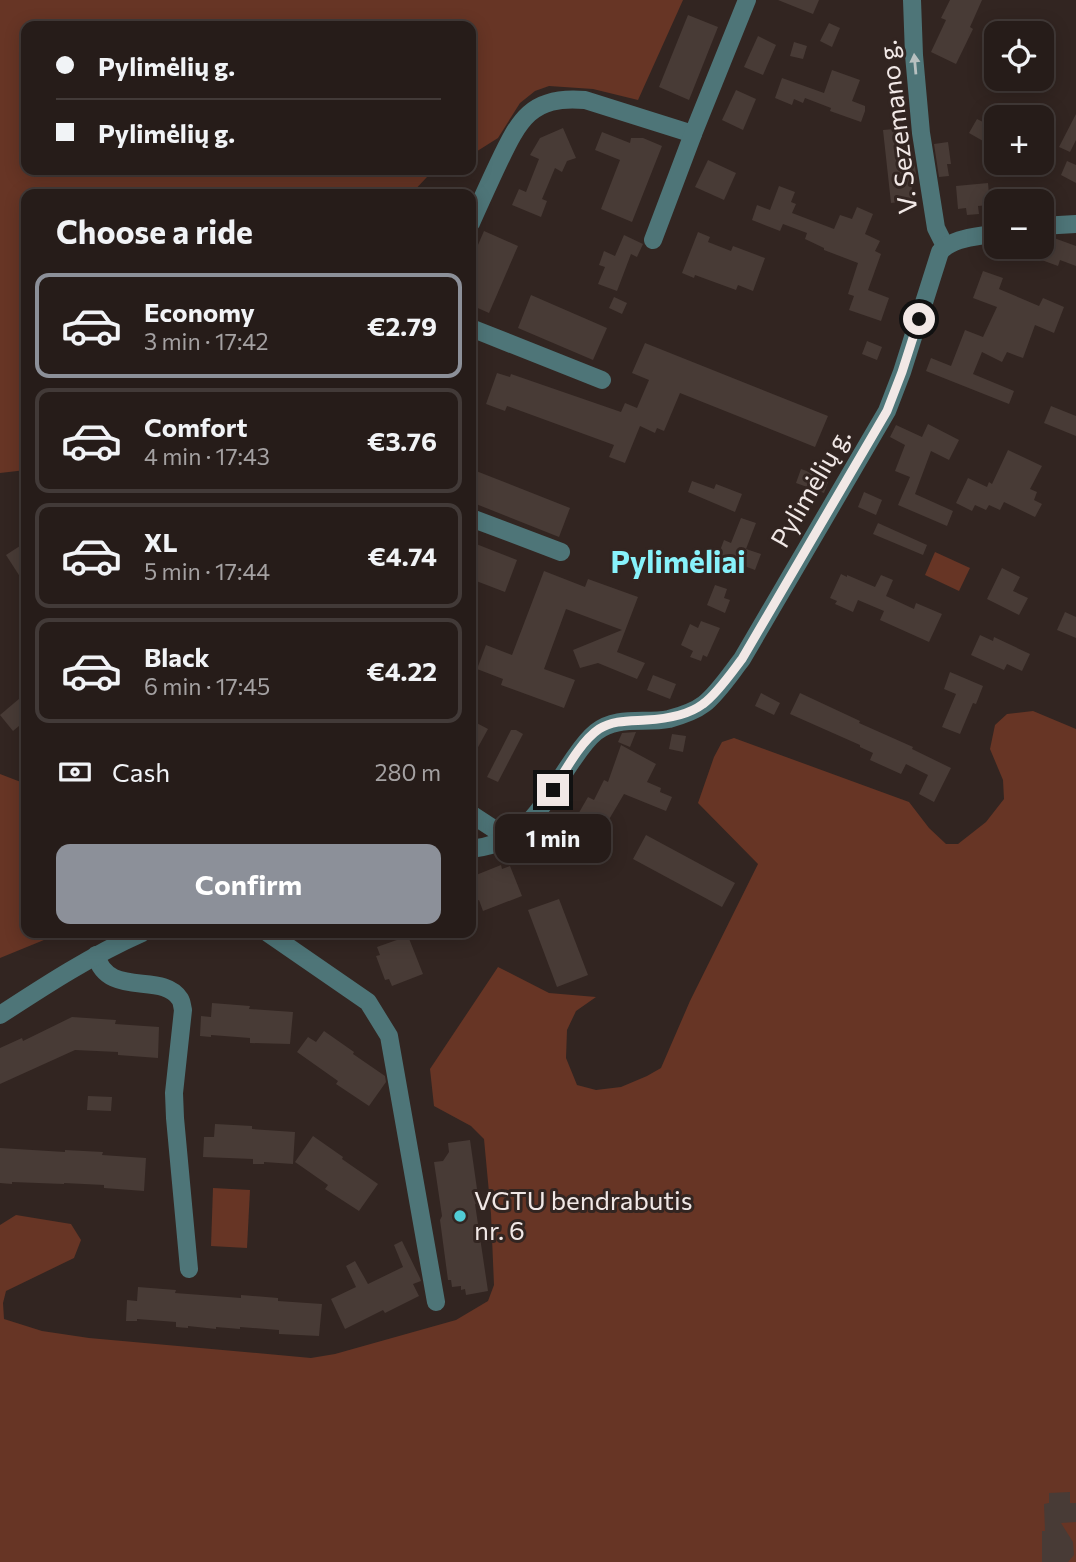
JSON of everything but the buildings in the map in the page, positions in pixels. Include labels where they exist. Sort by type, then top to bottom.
[{"type":"street","points":[[653,240],[692,134],[747,0]]},
{"type":"street","name":"V. Sezemano g.","points":[[912,0],[921,133],[936,228],[946,246]]},
{"type":"street","points":[[476,212],[512,134],[529,113],[552,101],[585,100],[692,134]]},
{"type":"street","points":[[1054,225],[1076,224]]},
{"type":"street","points":[[946,246],[984,236]]},
{"type":"street","name":"Pylimėlių g.","points":[[476,848],[502,840],[528,823],[540,810],[582,747],[598,730],[625,721],[668,719],[703,705],[725,681],[742,659],[887,411],[907,359],[937,260],[946,246]]},
{"type":"street","points":[[476,330],[602,380]]},
{"type":"street","points":[[476,520],[561,552]]},
{"type":"street","points":[[476,817],[497,831],[502,840]]},
{"type":"street","points":[[0,1015],[54,979],[132,938]]},
{"type":"street","points":[[275,938],[368,1002],[389,1037],[436,1302]]},
{"type":"street","points":[[96,955],[99,965],[118,980],[162,987],[180,999],[183,1010],[174,1093],[189,1269]]},
{"type":"shaded area","points":[[0,0],[683,0],[638,100],[593,89],[549,86],[535,91],[520,103],[498,138],[476,152],[476,21],[21,21],[21,175],[431,175],[416,189],[21,189],[21,471],[0,473]]},
{"type":"shaded area","points":[[935,552],[970,568],[959,591],[925,575]]},
{"type":"shaded area","points":[[1033,711],[1076,729],[1076,1562],[0,1562],[0,1225],[16,1215],[71,1224],[81,1240],[74,1258],[6,1291],[3,1303],[4,1319],[42,1331],[89,1338],[311,1358],[335,1354],[456,1320],[488,1301],[494,1285],[484,1139],[471,1126],[434,1106],[430,1069],[498,967],[549,993],[596,997],[576,1011],[567,1030],[566,1058],[577,1085],[596,1090],[621,1087],[647,1076],[661,1068],[690,1001],[758,864],[698,803],[722,742],[734,738],[909,802],[929,828],[946,844],[958,844],[986,822],[1004,799],[1003,780],[990,749],[995,725],[1007,714]]},
{"type":"shaded area","points":[[0,774],[21,782],[21,938],[49,938],[0,958]]},
{"type":"shaded area","points":[[213,1188],[250,1190],[247,1248],[211,1246]]},
{"type":"place","name":"VGTU bendrabutis nr. 6","points":[[460,1216]]},
{"type":"district","name":"Pylimėliai","points":[[678,563]]},
{"type":"route","points":[[553,790],[587,741],[598,730],[625,721],[668,719],[686,713],[703,705],[725,681],[742,659],[887,411],[919,319]]}]
